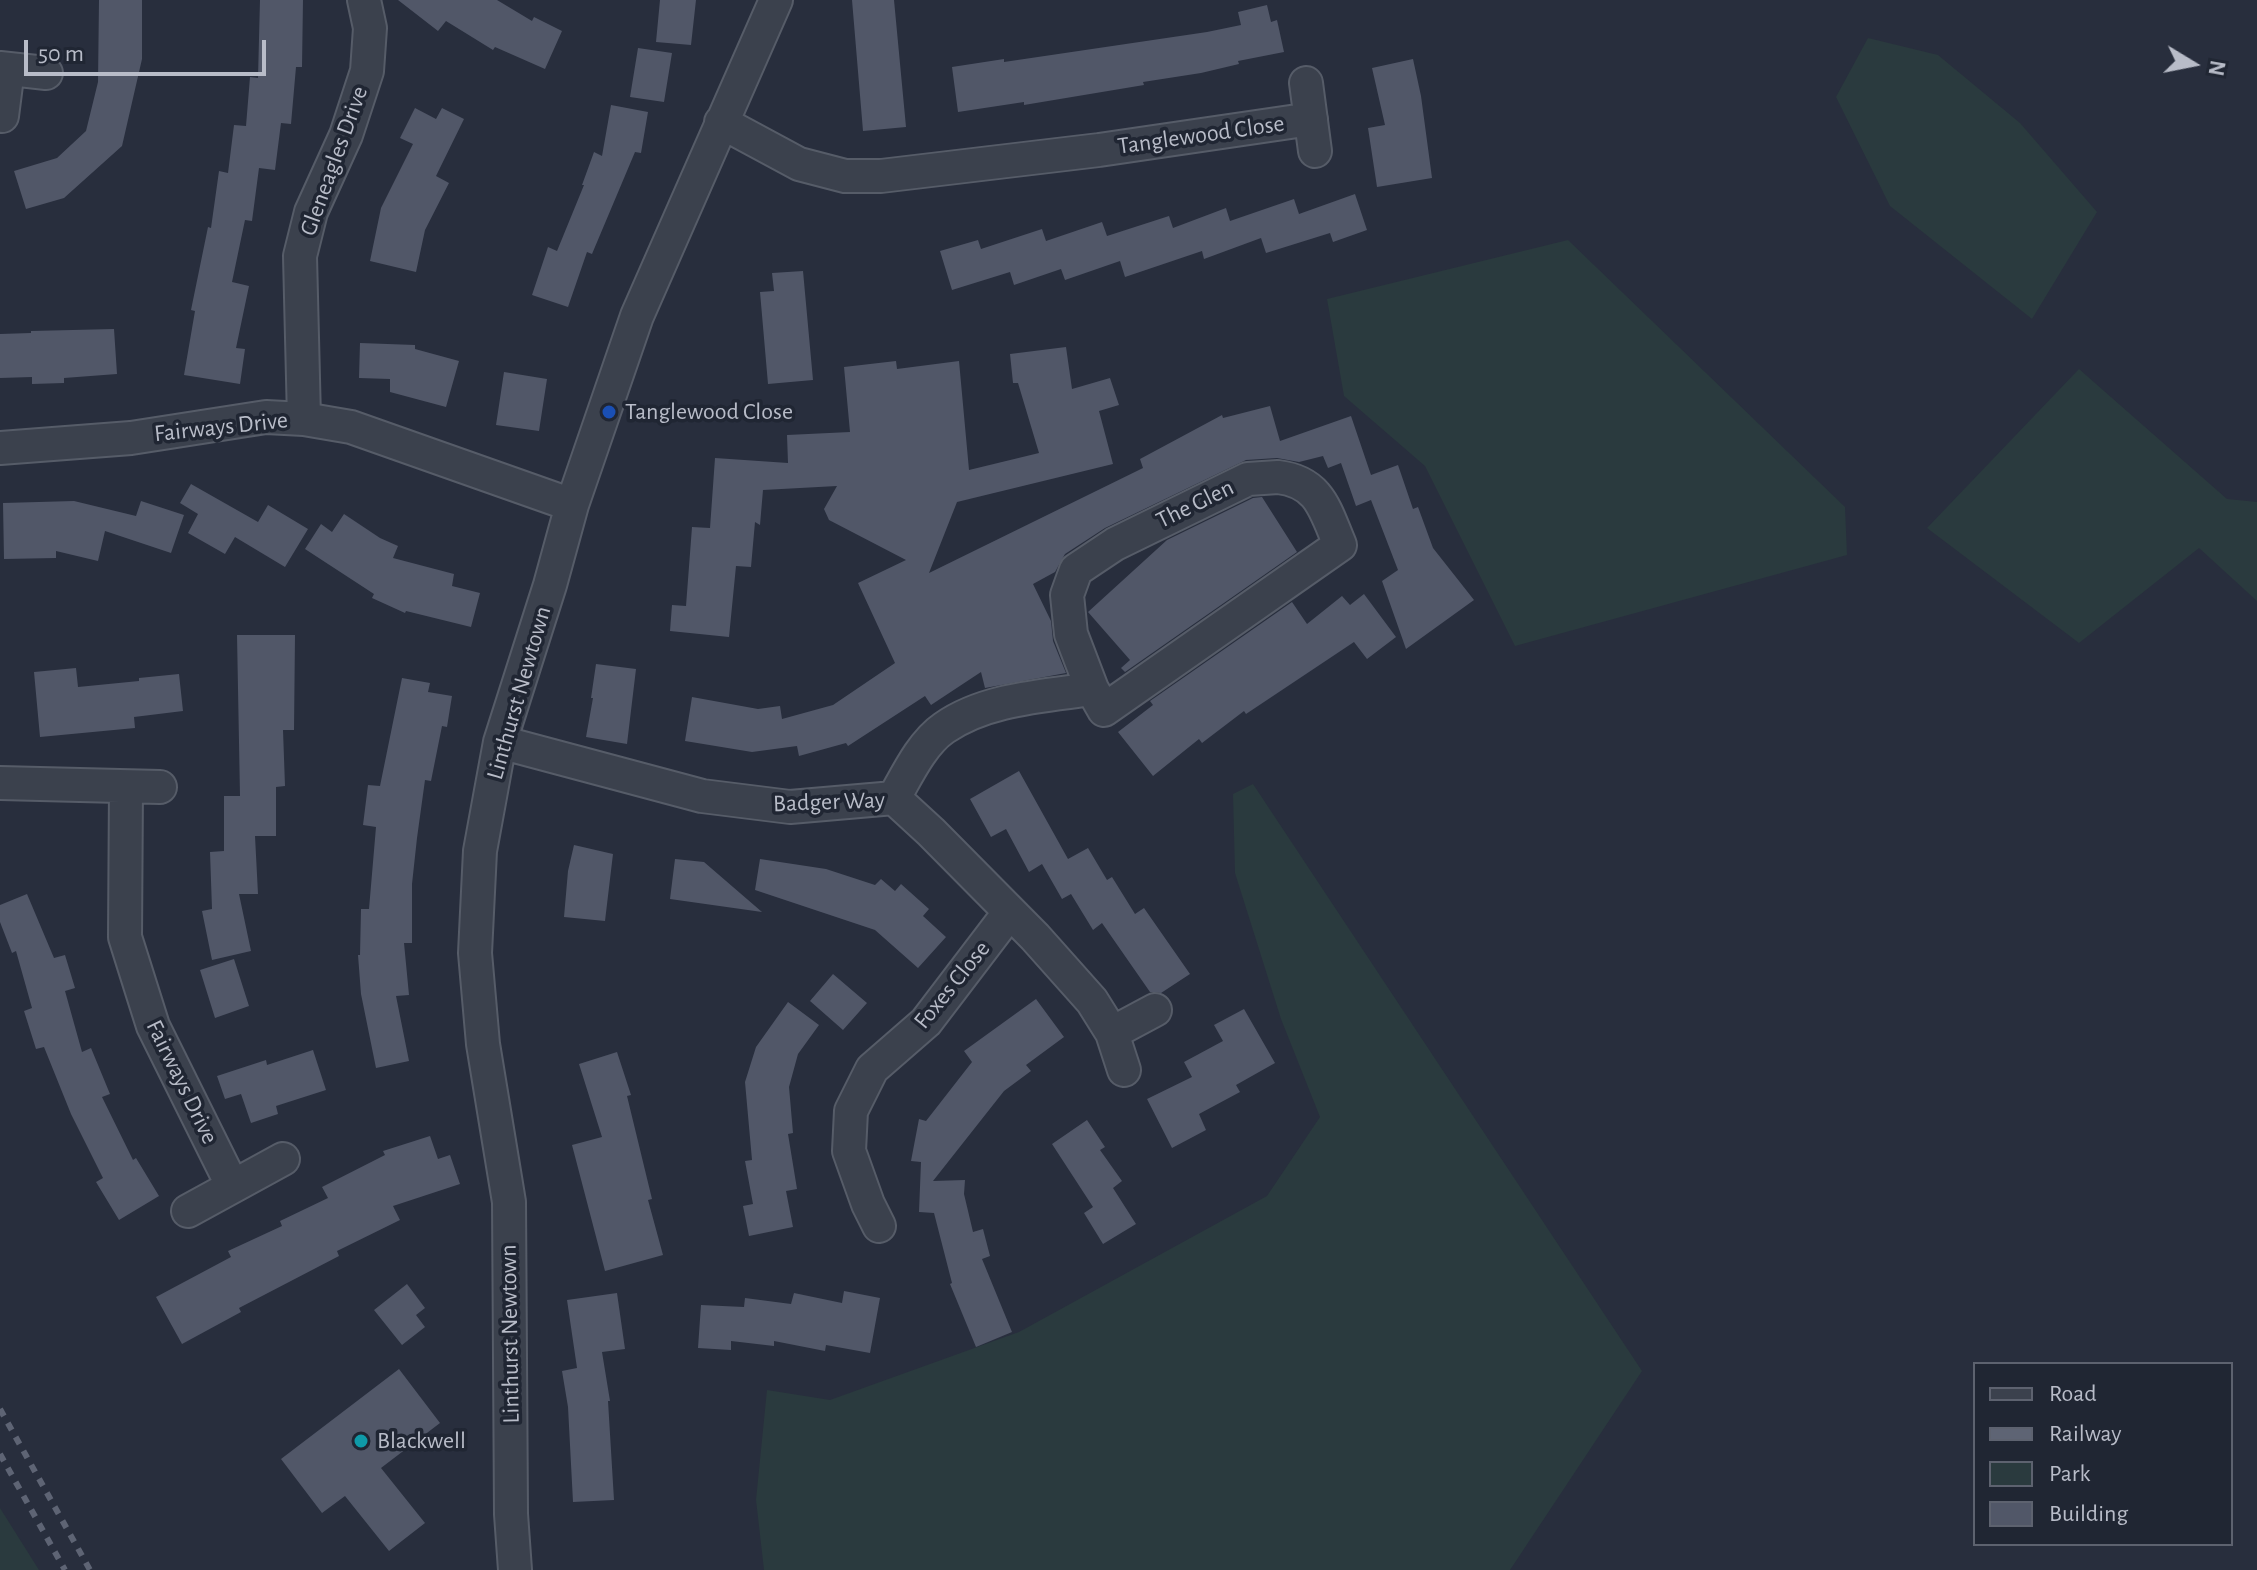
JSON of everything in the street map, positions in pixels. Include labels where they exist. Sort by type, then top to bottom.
[{"type":"street","name":"Gleneagles Drive","points":[[304,419],[300,256],[311,212],[346,135],[367,71],[370,28],[364,0]]},
{"type":"street","name":"Linthurst Newtown","points":[[515,1570],[511,1514],[509,1202],[483,1044],[475,953],[480,851],[500,742],[572,505],[637,316],[776,0]]},
{"type":"street","points":[[2,116],[4,68],[46,73]]},
{"type":"street","name":"Tanglewood Close","points":[[721,122],[799,164],[845,176],[881,176],[1099,150],[1313,135],[1306,83]]},
{"type":"street","name":"Fairways Drive","points":[[0,448],[131,438],[266,417],[304,419],[351,427],[572,505]]},
{"type":"street","name":"The Glen","points":[[1248,479],[1295,479],[1311,488],[1322,504],[1340,545],[1104,710],[1092,689],[1071,634],[1067,595],[1076,570],[1115,544],[1248,479]]},
{"type":"street","points":[[894,798],[918,758],[942,729],[976,711],[1029,698],[1092,689]]},
{"type":"street","name":"Badger Way","points":[[500,742],[702,796],[790,807],[894,798],[931,832],[1092,1001],[1112,1033],[1124,1070]]},
{"type":"street","points":[[0,783],[160,787]]},
{"type":"street","name":"Fairways Drive","points":[[126,787],[125,937],[153,1026],[232,1185]]},
{"type":"street","name":"Foxes Close","points":[[879,1226],[849,1151],[851,1111],[872,1069],[926,1022],[1009,913]]},
{"type":"street","points":[[1112,1033],[1155,1010]]},
{"type":"street","points":[[188,1211],[283,1159]]},
{"type":"green space","points":[[1868,38],[1938,55],[2020,123],[2097,212],[2032,319],[1890,206],[1836,97]]},
{"type":"green space","points":[[1568,240],[1845,507],[1847,555],[1515,646],[1425,466],[1344,396],[1327,299]]},
{"type":"green space","points":[[2079,369],[2227,499],[2257,502],[2257,601],[2199,548],[2079,643],[1927,528]]},
{"type":"green space","points":[[1253,784],[1642,1371],[1510,1570],[764,1570],[756,1500],[767,1390],[830,1400],[1019,1332],[1267,1196],[1320,1117],[1281,1019],[1235,873],[1233,794]]},
{"type":"green space","points":[[0,1508],[39,1570],[0,1570]]},
{"type":"building","points":[[99,0],[142,0],[142,59],[122,146],[64,198],[26,209],[14,171],[57,158],[86,131],[98,82]]},
{"type":"building","points":[[260,0],[303,0],[302,67],[296,67],[291,124],[281,123],[275,170],[259,168],[252,221],[245,220],[232,282],[249,286],[236,348],[245,349],[240,384],[184,375],[195,311],[191,310],[208,227],[211,228],[219,171],[228,173],[234,125],[246,126],[250,77],[258,78]]},
{"type":"building","points":[[398,0],[497,0],[532,21],[534,17],[562,31],[545,69],[495,47],[493,50],[446,21],[438,31]]},
{"type":"building","points":[[660,0],[696,0],[691,45],[656,42]]},
{"type":"building","points":[[852,0],[894,0],[906,127],[863,131]]},
{"type":"building","points":[[1267,5],[1271,22],[1277,20],[1284,52],[1238,61],[1239,64],[1201,73],[1143,82],[1144,85],[1024,105],[1024,102],[958,112],[952,67],[1207,32],[1241,25],[1238,12]]},
{"type":"building","points":[[638,48],[672,53],[664,102],[630,97]]},
{"type":"building","points":[[1413,59],[1432,178],[1377,187],[1368,128],[1385,125],[1372,68]]},
{"type":"building","points":[[611,105],[648,112],[641,153],[635,152],[592,254],[587,252],[568,307],[532,295],[548,247],[557,251],[594,152],[602,156]]},
{"type":"building","points":[[415,108],[436,119],[442,108],[464,119],[436,176],[449,183],[425,230],[416,272],[370,261],[381,208],[413,144],[400,138]]},
{"type":"building","points":[[1355,194],[1367,230],[1333,242],[1330,233],[1266,253],[1261,238],[1204,259],[1202,251],[1125,277],[1120,261],[1065,280],[1061,269],[1014,285],[1010,272],[952,290],[940,251],[978,240],[981,249],[1042,229],[1046,241],[1102,222],[1107,236],[1169,216],[1173,228],[1226,208],[1230,221],[1294,199],[1299,214]]},
{"type":"building","points":[[803,271],[813,380],[768,384],[760,292],[774,291],[772,273]]},
{"type":"building","points":[[114,329],[117,374],[64,378],[64,383],[32,384],[32,377],[0,378],[0,334]]},
{"type":"building","points":[[360,343],[415,345],[415,349],[459,361],[446,407],[390,392],[390,379],[359,378]]},
{"type":"building","points":[[1066,347],[1072,389],[1110,378],[1119,405],[1099,411],[1113,464],[957,502],[929,573],[1143,468],[1140,459],[1222,415],[1223,418],[1270,406],[1280,441],[1351,416],[1371,475],[1398,465],[1413,509],[1418,507],[1433,548],[1474,600],[1406,649],[1382,581],[1398,570],[1371,500],[1356,506],[1341,463],[1328,468],[1323,456],[1299,462],[1277,458],[1246,460],[1105,528],[1065,554],[1055,572],[1033,584],[1051,621],[1053,641],[1066,673],[985,688],[981,672],[931,705],[925,696],[848,746],[846,743],[799,756],[797,746],[752,752],[685,741],[692,697],[758,709],[780,706],[782,719],[833,705],[895,663],[858,583],[906,560],[829,520],[824,509],[837,486],[763,490],[760,525],[755,522],[751,567],[736,566],[729,637],[670,631],[672,605],[686,606],[692,527],[710,528],[715,458],[788,463],[787,435],[850,432],[844,367],[896,361],[897,369],[959,361],[969,470],[1039,453],[1018,383],[1013,383],[1010,354]]},
{"type":"building","points":[[504,372],[547,379],[539,431],[496,425]]},
{"type":"building","points":[[191,484],[258,522],[268,505],[308,529],[285,567],[235,537],[225,554],[188,533],[198,514],[180,503]]},
{"type":"building","points":[[1262,497],[1297,552],[1125,672],[1121,668],[1130,660],[1088,612],[1167,540],[1253,498]]},
{"type":"building","points":[[74,501],[136,516],[141,501],[184,515],[171,553],[105,531],[98,561],[56,551],[56,558],[4,559],[3,503]]},
{"type":"building","points":[[344,514],[398,546],[393,558],[454,574],[452,586],[480,593],[471,627],[405,613],[372,598],[374,594],[305,549],[321,524],[332,532]]},
{"type":"building","points":[[1364,594],[1396,637],[1367,659],[1354,642],[1246,714],[1244,711],[1202,743],[1199,739],[1153,776],[1118,732],[1153,705],[1150,701],[1292,602],[1307,624],[1342,596],[1350,605]]},
{"type":"building","points":[[237,635],[295,635],[294,730],[283,730],[285,786],[276,787],[276,836],[255,836],[258,894],[239,894],[251,951],[212,960],[202,911],[212,909],[210,852],[224,851],[224,796],[240,796]]},
{"type":"building","points":[[596,664],[636,669],[627,744],[586,737]]},
{"type":"building","points":[[76,668],[78,687],[179,674],[183,711],[134,717],[135,728],[40,737],[34,672]]},
{"type":"building","points":[[402,678],[430,683],[428,692],[452,696],[447,727],[442,726],[431,781],[425,780],[412,884],[412,943],[404,943],[409,995],[396,996],[409,1061],[376,1068],[361,994],[358,955],[361,909],[369,909],[376,827],[363,825],[368,785],[380,786]]},
{"type":"building","points":[[1019,771],[1068,859],[1088,848],[1107,880],[1112,877],[1135,914],[1144,908],[1190,974],[1161,993],[1150,992],[1102,923],[1093,930],[1071,894],[1062,899],[1042,864],[1029,872],[1006,829],[991,837],[970,799]]},
{"type":"building","points":[[574,845],[613,854],[605,921],[564,917]]},
{"type":"building","points":[[675,859],[704,862],[762,912],[670,899]]},
{"type":"building","points":[[760,859],[826,869],[875,885],[881,879],[895,891],[901,884],[929,909],[923,916],[946,937],[918,968],[875,930],[755,890]]},
{"type":"building","points":[[27,894],[54,958],[65,955],[75,988],[65,991],[82,1052],[91,1048],[110,1094],[102,1097],[133,1160],[136,1158],[159,1196],[119,1220],[96,1182],[103,1178],[71,1114],[44,1047],[36,1049],[24,1011],[32,1008],[16,951],[12,953],[0,922],[0,905]]},
{"type":"building","points":[[234,959],[249,1006],[215,1018],[200,970]]},
{"type":"building","points":[[833,974],[867,1003],[843,1030],[810,1001]]},
{"type":"building","points":[[1036,999],[1064,1037],[1026,1065],[1031,1071],[1004,1091],[933,1181],[965,1180],[964,1194],[973,1232],[983,1229],[990,1256],[982,1259],[1012,1332],[976,1347],[950,1284],[934,1213],[919,1212],[921,1162],[911,1161],[919,1119],[926,1121],[972,1062],[964,1051]]},
{"type":"building","points":[[788,1002],[819,1025],[798,1054],[789,1087],[793,1133],[788,1134],[797,1189],[786,1191],[793,1227],[749,1236],[743,1206],[753,1204],[745,1161],[752,1160],[745,1082],[756,1047]]},
{"type":"building","points":[[1244,1009],[1275,1063],[1236,1085],[1240,1092],[1199,1114],[1206,1130],[1172,1148],[1147,1099],[1192,1077],[1184,1062],[1223,1041],[1214,1025]]},
{"type":"building","points":[[313,1050],[326,1090],[276,1106],[278,1114],[251,1123],[241,1094],[225,1099],[217,1076],[266,1060],[267,1065]]},
{"type":"building","points":[[617,1052],[631,1095],[627,1096],[652,1199],[648,1200],[663,1255],[605,1271],[572,1145],[602,1137],[579,1064]]},
{"type":"building","points":[[1087,1120],[1105,1147],[1100,1150],[1122,1181],[1113,1188],[1136,1224],[1103,1244],[1084,1213],[1093,1207],[1052,1144]]},
{"type":"building","points":[[430,1136],[438,1159],[450,1155],[460,1184],[393,1206],[400,1220],[337,1251],[339,1256],[239,1308],[241,1312],[182,1344],[156,1297],[231,1257],[228,1251],[282,1226],[280,1221],[328,1198],[322,1187],[385,1155],[383,1151]]},
{"type":"building","points":[[407,1284],[425,1308],[416,1315],[425,1327],[402,1345],[374,1310]]},
{"type":"building","points":[[844,1291],[880,1298],[870,1353],[826,1345],[825,1351],[774,1341],[774,1346],[731,1341],[731,1350],[698,1348],[701,1305],[744,1307],[745,1298],[791,1304],[794,1293],[842,1303]]},
{"type":"building","points":[[617,1293],[625,1349],[602,1352],[610,1401],[614,1500],[573,1502],[568,1407],[562,1371],[577,1368],[567,1300]]},
{"type":"building","name":"Blackwell","points":[[399,1369],[440,1423],[381,1468],[425,1523],[389,1551],[345,1496],[322,1513],[281,1459]]},
{"type":"railway","points":[[0,1409],[90,1570]]},
{"type":"railway","points":[[0,1454],[65,1570]]},
{"type":"place","name":"Tanglewood Close","points":[[609,412]]},
{"type":"place","name":"Blackwell","points":[[361,1441]]}]
